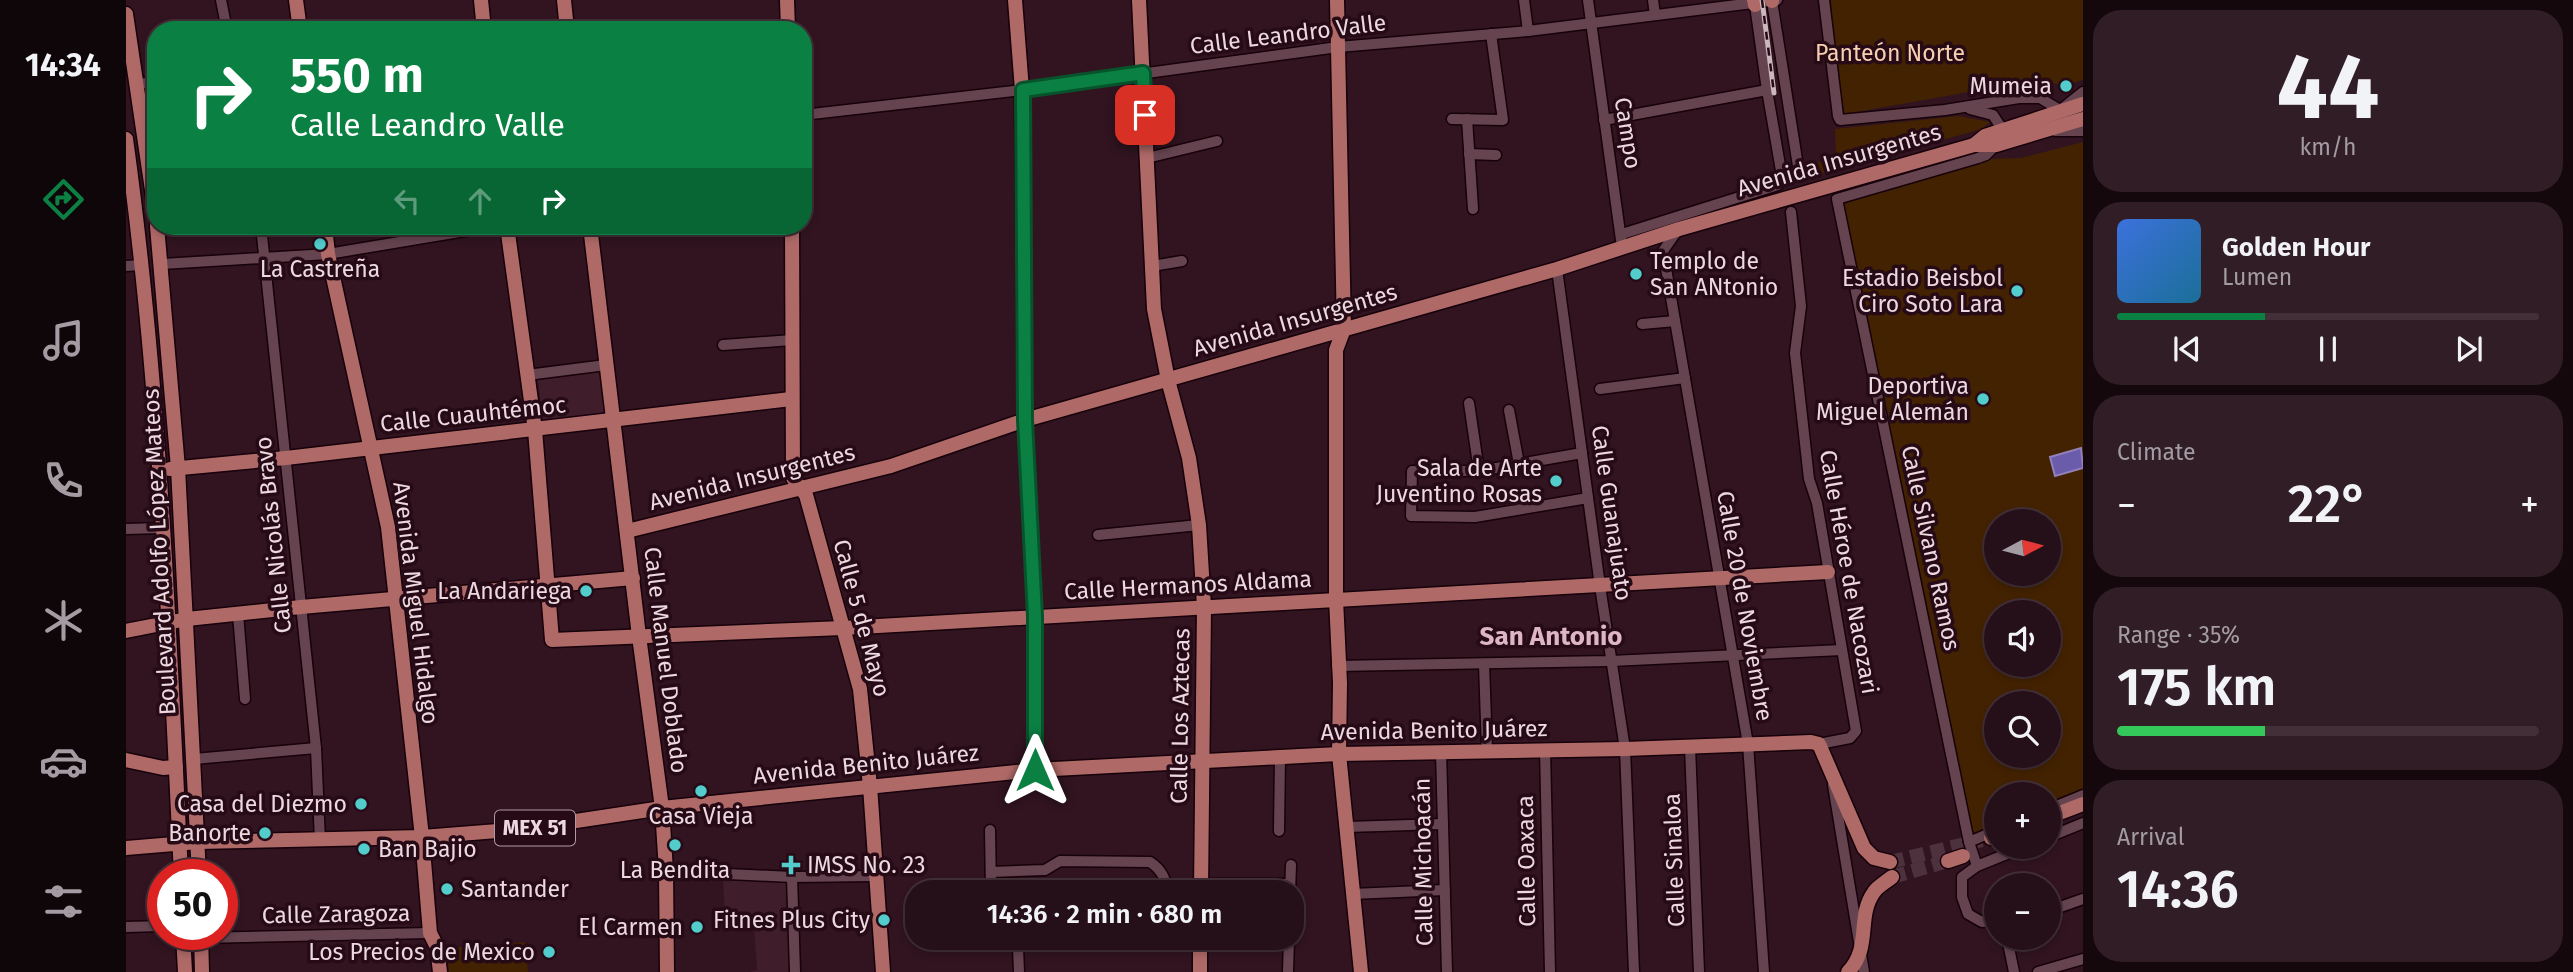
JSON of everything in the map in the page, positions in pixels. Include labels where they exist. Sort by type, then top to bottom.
[{"type":"main road","points":[[296,0],[299,21]]},
{"type":"main road","points":[[481,0],[483,21]]},
{"type":"main road","points":[[564,0],[566,21]]},
{"type":"main road","points":[[787,0],[788,21]]},
{"type":"main road","points":[[1014,0],[1023,90],[1025,420],[1035,616],[1035,770]]},
{"type":"main road","name":"Calle Los Aztecas","points":[[1139,0],[1154,309],[1168,380],[1189,458],[1199,525],[1204,607],[1200,880]]},
{"type":"main road","points":[[1337,0],[1345,328],[1336,350],[1339,754],[1361,972]]},
{"type":"main road","points":[[126,14],[147,148]]},
{"type":"main road","points":[[1975,145],[1985,136],[2083,104]]},
{"type":"main road","points":[[1975,145],[1996,145],[2083,120]]},
{"type":"main road","name":"Boulevard Adolfo López Mateos","points":[[126,139],[130,194],[142,265],[160,470],[180,859]]},
{"type":"main road","name":"Avenida Insurgentes","points":[[627,531],[891,466],[1025,420],[1558,269],[1679,229],[1975,145]]},
{"type":"main road","name":"Boulevard Adolfo López Mateos","points":[[158,235],[178,468],[199,859]]},
{"type":"main road","name":"Avenida Miguel Hidalgo","points":[[326,235],[388,527],[430,933],[437,947],[440,972]]},
{"type":"main road","points":[[508,235],[536,430],[548,587]]},
{"type":"main road","name":"Calle Manuel Doblado","points":[[591,235],[662,808],[667,972]]},
{"type":"main road","name":"Calle 5 de Mayo","points":[[792,235],[793,478],[806,495],[860,689],[870,786],[883,972]]},
{"type":"main road","name":"Calle Cuauhtémoc","points":[[160,470],[371,449],[792,399]]},
{"type":"main road","name":"Calle Hermanos Aldama","points":[[548,587],[552,640],[843,628],[1828,572]]},
{"type":"main road","points":[[126,631],[169,622],[302,607],[395,601],[633,578]]},
{"type":"main road","name":"Avenida Benito Juárez","points":[[198,842],[422,837],[523,829],[662,808],[1035,770],[1339,754],[1625,749],[1811,742],[1819,744]]},
{"type":"main road","points":[[1819,744],[1864,848],[1874,858],[1890,862]]},
{"type":"main road","points":[[126,760],[163,768],[176,767]]},
{"type":"main road","points":[[2061,812],[2083,804]]},
{"type":"main road","points":[[2061,821],[2083,814]]},
{"type":"main road","name":"MEX 51","points":[[126,848],[198,842]]},
{"type":"main road","points":[[1948,861],[1966,849]]},
{"type":"main road","points":[[1847,972],[1861,953],[1865,914],[1874,892],[1892,877]]},
{"type":"main road","points":[[184,950],[185,972]]},
{"type":"main road","points":[[201,950],[202,972]]},
{"type":"main road","points":[[1200,950],[1200,972]]},
{"type":"street","points":[[221,0],[225,21]]},
{"type":"street","points":[[1524,0],[1528,30]]},
{"type":"street","name":"Campo","points":[[1588,0],[1622,234],[1620,250]]},
{"type":"street","points":[[1653,0],[1655,15]]},
{"type":"street","points":[[1772,0],[1798,166]]},
{"type":"street","name":"Calle Leandro Valle","points":[[812,114],[1023,90],[1338,47],[1491,34],[1655,15],[1713,4],[1779,0]]},
{"type":"street","points":[[1824,0],[1840,120],[2019,98],[2040,98],[2061,110],[2083,92]]},
{"type":"street","points":[[1622,234],[1778,185],[1781,171],[1755,2]]},
{"type":"street","points":[[1452,119],[1503,120],[1491,34]]},
{"type":"street","points":[[137,84],[147,83]]},
{"type":"street","points":[[1604,120],[1767,90]]},
{"type":"street","points":[[1960,107],[1982,110],[1993,115],[2002,130]]},
{"type":"street","points":[[1467,119],[1473,208]]},
{"type":"street","points":[[2045,131],[2083,131]]},
{"type":"street","points":[[1147,158],[1217,141]]},
{"type":"street","name":"Calle Silvano Ramos","points":[[1977,866],[1966,849],[1837,198],[1978,158],[1986,155],[1996,145]]},
{"type":"street","points":[[1469,154],[1496,155]]},
{"type":"street","name":"Calle Héroe de Nacozari","points":[[1791,212],[1801,306],[1795,353],[1810,479],[1856,731],[1850,738],[1819,744]]},
{"type":"street","points":[[1620,250],[1626,253],[1650,245],[1663,251],[1679,229]]},
{"type":"street","name":"Calle Nicolás Bravo","points":[[262,235],[316,748],[320,841]]},
{"type":"street","points":[[162,264],[328,254],[441,235]]},
{"type":"street","name":"Calle 20 de Noviembre","points":[[1663,251],[1748,744],[1764,972]]},
{"type":"street","points":[[1152,266],[1182,261]]},
{"type":"street","points":[[126,266],[142,265]]},
{"type":"street","name":"Calle Guanajuato","points":[[1558,269],[1600,586],[1625,749],[1634,972]]},
{"type":"street","points":[[1642,324],[1675,321]]},
{"type":"street","points":[[723,345],[792,340]]},
{"type":"street","points":[[527,375],[606,365]]},
{"type":"street","points":[[1600,388],[1685,378]]},
{"type":"street","points":[[1469,403],[1479,471]]},
{"type":"street","points":[[1509,410],[1519,464]]},
{"type":"street","points":[[1582,453],[1479,471],[1412,471],[1411,516],[1475,517],[1588,498]]},
{"type":"street","points":[[1098,535],[1199,525]]},
{"type":"street","points":[[126,529],[163,528]]},
{"type":"street","points":[[238,614],[245,699]]},
{"type":"street","points":[[1338,666],[1611,661],[1842,650]]},
{"type":"street","points":[[1484,664],[1487,750]]},
{"type":"street","name":"Calle Sinaloa","points":[[1690,747],[1699,972]]},
{"type":"street","points":[[194,759],[316,748]]},
{"type":"street","name":"Calle Oaxaca","points":[[1545,749],[1549,972]]},
{"type":"street","name":"Calle Michoacán","points":[[1441,752],[1447,972]]},
{"type":"street","points":[[1279,831],[1280,757]]},
{"type":"street","points":[[1831,772],[1864,972]]},
{"type":"street","points":[[2061,803],[2083,795]]},
{"type":"street","points":[[2061,832],[2083,823]]},
{"type":"street","points":[[1346,827],[1443,824]]},
{"type":"street","points":[[990,830],[991,880]]},
{"type":"street","points":[[1966,849],[1984,842]]},
{"type":"street","points":[[1984,922],[1968,914],[1961,884],[1962,877],[1977,866],[1994,859]]},
{"type":"street","points":[[991,872],[1045,870],[1060,860],[1150,862],[1160,869],[1165,880]]},
{"type":"street","points":[[1290,880],[1291,865]]},
{"type":"street","points":[[666,871],[792,877],[876,876]]},
{"type":"street","points":[[792,877],[795,972]]},
{"type":"street","points":[[1352,894],[1445,890]]},
{"type":"street","points":[[2061,907],[2083,899]]},
{"type":"street","points":[[126,927],[147,926]]},
{"type":"street","name":"Calle Zaragoza","points":[[238,936],[430,933]]},
{"type":"street","points":[[1016,950],[1019,972]]},
{"type":"street","points":[[1288,972],[1289,950]]},
{"type":"street","points":[[2009,950],[2014,972]]},
{"type":"street","points":[[2038,972],[2083,959]]},
{"type":"shaded area","points":[[601,372],[605,414],[543,420],[538,380]]},
{"type":"shaded area","points":[[2081,448],[2083,468],[2055,476],[2050,457]]},
{"type":"shaded area","points":[[723,881],[786,881],[789,972],[749,972],[757,970],[754,926],[726,927]]},
{"type":"green space","name":"Panteón Norte","points":[[1831,0],[2083,0],[2083,80],[2062,86],[2042,79],[1845,114],[1836,90]]},
{"type":"green space","points":[[1958,116],[1990,122],[1982,129],[1798,180],[1799,168],[1836,157],[1835,129]]},
{"type":"green space","name":"Deportiva Miguel Alemán","points":[[2083,142],[2083,791],[2061,799],[2061,782],[1984,782],[1984,830],[1973,834],[1841,203],[1991,159],[2021,158]]},
{"type":"green space","points":[[525,942],[528,972],[449,972],[447,948]]},
{"type":"tunnel","points":[[1890,862],[1982,840]]},
{"type":"tunnel","points":[[1892,877],[1948,861]]},
{"type":"railway","points":[[1762,0],[1774,93]]},
{"type":"place","name":"Mumeia","points":[[2066,86]]},
{"type":"place","name":"La Castreña","points":[[320,244]]},
{"type":"place","name":"Templo de San ANtonio","points":[[1636,274]]},
{"type":"place","name":"Estadio Beisbol Ciro Soto Lara","points":[[2017,291]]},
{"type":"place","name":"Deportiva Miguel Alemán","points":[[1983,399]]},
{"type":"place","name":"Sala de Arte Juventino Rosas","points":[[1556,481]]},
{"type":"place","name":"La Andariega","points":[[586,591]]},
{"type":"place","name":"Casa Vieja","points":[[701,791]]},
{"type":"place","name":"Casa del Diezmo","points":[[361,804]]},
{"type":"place","name":"Banorte","points":[[265,833]]},
{"type":"place","name":"La Bendita","points":[[675,845]]},
{"type":"place","name":"Ban Bajio","points":[[364,849]]},
{"type":"place","name":"IMSS No. 23","points":[[791,865]]},
{"type":"place","name":"Santander","points":[[447,889]]},
{"type":"place","name":"Fitnes Plus City","points":[[884,920]]},
{"type":"place","name":"El Carmen","points":[[697,927]]},
{"type":"place","name":"Los Precios de Mexico","points":[[549,952]]},
{"type":"district","name":"San Antonio","points":[[1551,636]]},
{"type":"route","points":[[1035,770],[1035,616],[1025,420],[1023,90],[1143,73],[1145,115]]}]
